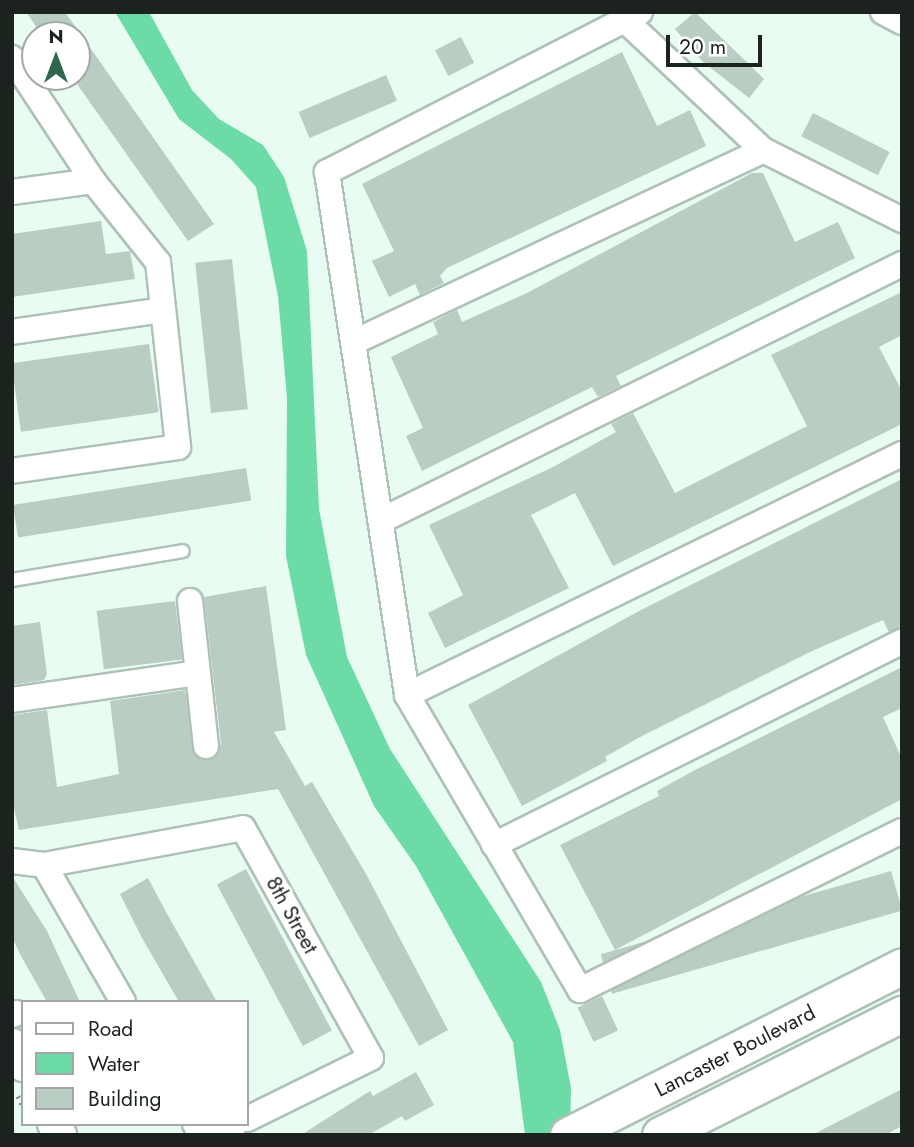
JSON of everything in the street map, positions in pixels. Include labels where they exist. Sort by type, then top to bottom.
[{"type":"main road","name":"Lancaster Boulevard","points":[[576,1131],[902,967]]},
{"type":"main road","name":"Lancaster Boulevard","points":[[660,1135],[902,1014]]},
{"type":"street","points":[[883,12],[902,22]]},
{"type":"street","points":[[902,220],[764,150],[633,17],[327,172],[407,695],[580,990],[902,831]]},
{"type":"street","points":[[12,58],[93,181],[158,262],[178,447],[12,471]]},
{"type":"street","points":[[354,342],[764,150]]},
{"type":"street","points":[[12,192],[93,181]]},
{"type":"street","points":[[382,520],[902,264]]},
{"type":"street","points":[[12,332],[163,310]]},
{"type":"street","points":[[407,695],[902,454]]},
{"type":"street","points":[[190,601],[206,746]]},
{"type":"street","points":[[494,845],[902,642]]},
{"type":"street","points":[[12,700],[197,673]]},
{"type":"street","name":"8th Street","points":[[12,861],[44,865],[243,828],[371,1058],[248,1119]]},
{"type":"street","points":[[44,865],[122,1000]]},
{"type":"street","points":[[12,1045],[21,1061]]},
{"type":"street","points":[[214,1135],[231,1126]]},
{"type":"lane","points":[[12,580],[183,551]]},
{"type":"water","points":[[115,12],[149,12],[192,90],[219,119],[263,145],[284,177],[307,251],[319,509],[347,657],[390,749],[541,982],[560,1030],[571,1088],[570,1135],[525,1135],[513,1042],[416,866],[374,806],[306,655],[286,556],[287,398],[278,296],[256,187],[231,159],[179,119]]},
{"type":"building","points":[[26,12],[65,12],[71,21],[32,21]]},
{"type":"building","points":[[695,12],[764,79],[749,98],[702,61],[675,29]]},
{"type":"building","points":[[461,37],[474,63],[448,76],[435,50]]},
{"type":"building","points":[[91,49],[214,224],[188,241],[82,91],[91,91]]},
{"type":"building","points":[[622,52],[657,126],[690,110],[706,146],[447,268],[440,276],[444,283],[420,295],[415,284],[389,297],[372,261],[394,251],[362,184]]},
{"type":"building","points":[[386,75],[397,101],[309,138],[299,112]]},
{"type":"building","points":[[813,113],[890,152],[878,175],[801,136]]},
{"type":"building","points":[[752,173],[763,173],[795,242],[838,222],[855,258],[616,376],[621,386],[598,397],[592,387],[422,471],[406,436],[423,428],[391,357],[438,334],[433,322],[457,310],[462,322],[527,293]]},
{"type":"building","points":[[101,221],[106,254],[130,251],[135,279],[12,297],[12,234]]},
{"type":"building","points":[[232,259],[248,409],[211,413],[195,263]]},
{"type":"building","points":[[902,292],[902,335],[879,347],[902,391],[902,424],[613,566],[575,493],[531,515],[569,588],[445,648],[428,613],[463,595],[429,525],[553,467],[616,432],[611,424],[633,413],[675,493],[807,426],[771,355]]},
{"type":"building","points":[[149,344],[159,412],[21,432],[12,363]]},
{"type":"building","points":[[246,468],[251,501],[18,538],[13,505]]},
{"type":"building","points":[[902,479],[902,627],[889,632],[883,620],[810,652],[640,737],[605,757],[607,761],[522,806],[468,705],[639,611]]},
{"type":"building","points":[[266,586],[286,730],[274,732],[305,786],[312,782],[366,874],[448,1030],[419,1046],[278,789],[19,830],[12,800],[12,715],[47,710],[57,787],[119,774],[110,701],[185,690],[194,754],[201,760],[215,758],[221,744],[204,597]]},
{"type":"building","points":[[175,601],[182,660],[104,669],[97,611]]},
{"type":"building","points":[[40,622],[47,674],[44,680],[12,685],[12,626]]},
{"type":"building","points":[[902,667],[902,708],[883,717],[902,759],[902,799],[615,950],[560,845],[659,796],[657,791],[695,770]]},
{"type":"building","points":[[246,869],[332,1031],[303,1046],[217,884]]},
{"type":"building","points":[[891,871],[902,910],[612,994],[601,954]]},
{"type":"building","points":[[12,876],[47,931],[79,1000],[46,1000],[12,937]]},
{"type":"building","points":[[148,878],[216,1000],[178,1000],[120,894]]},
{"type":"building","points":[[602,996],[618,1030],[594,1042],[578,1007]]},
{"type":"building","points":[[416,1072],[434,1105],[405,1121],[402,1116],[368,1135],[301,1135],[370,1091],[373,1096]]},
{"type":"building","points":[[902,1089],[902,1126],[885,1135],[812,1135]]}]
